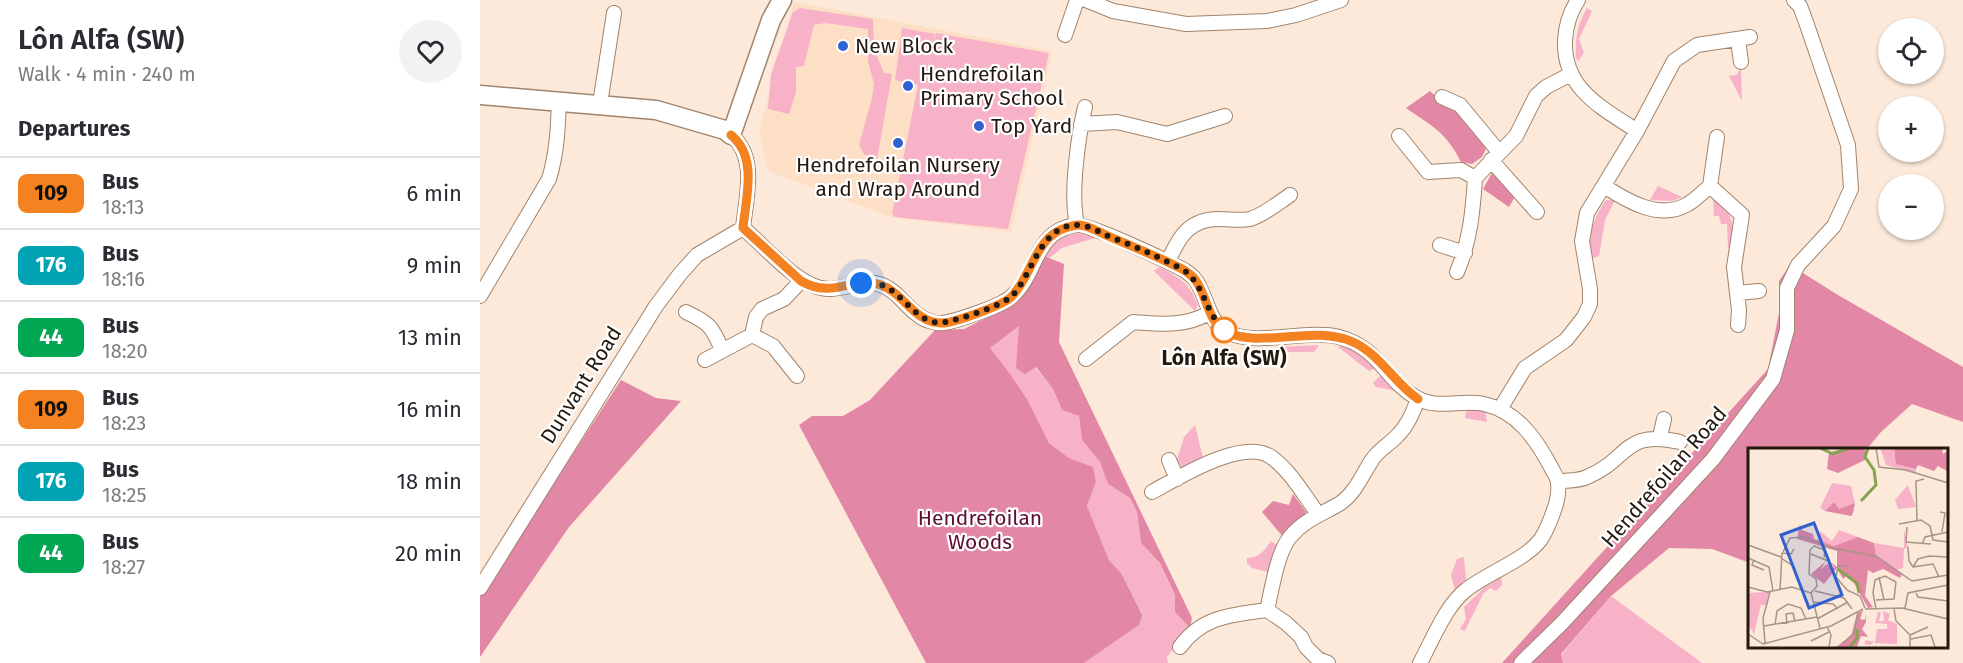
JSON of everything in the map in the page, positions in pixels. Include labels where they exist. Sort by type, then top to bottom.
[{"type":"street","points":[[731,135],[771,20],[782,0]]},
{"type":"street","points":[[1065,35],[1077,0]]},
{"type":"street","points":[[1086,0],[1113,11],[1186,24],[1267,21],[1296,15],[1341,0]]},
{"type":"street","points":[[1578,0],[1572,9],[1565,32],[1564,53],[1571,74],[1582,91],[1598,105],[1637,131]]},
{"type":"street","name":"Hendrefoilan Road","points":[[1521,663],[1562,623],[1713,459],[1773,379],[1787,330],[1787,288],[1798,265],[1834,226],[1851,189],[1848,145],[1806,22],[1800,6],[1794,0]]},
{"type":"street","points":[[600,104],[614,13]]},
{"type":"street","points":[[1500,409],[1526,368],[1566,340],[1584,317],[1590,304],[1590,289],[1582,241],[1587,213],[1637,131],[1674,61],[1697,45],[1744,39],[1741,62]]},
{"type":"street","points":[[1457,272],[1465,254],[1474,206],[1475,178],[1516,135],[1536,96],[1546,87],[1571,74]]},
{"type":"street","points":[[480,95],[656,110],[725,130],[744,148],[749,169],[743,228],[801,281],[819,289],[833,290],[861,283],[880,284],[889,288],[917,315],[929,321],[942,323],[975,314],[1011,298],[1029,274],[1039,248],[1060,229],[1077,224],[1184,270],[1194,278],[1202,292],[1209,313],[1225,331],[1239,337],[1317,334],[1338,337],[1367,350],[1418,399],[1430,404],[1483,403],[1500,409],[1518,420],[1543,453],[1558,482],[1555,508],[1540,540],[1517,560],[1464,591],[1450,608],[1420,663]]},
{"type":"street","points":[[1442,97],[1460,105],[1537,212]]},
{"type":"street","points":[[480,296],[549,179],[554,164],[558,136],[559,101]]},
{"type":"street","points":[[1077,224],[1073,209],[1081,124],[1085,107]]},
{"type":"street","points":[[1081,124],[1117,122],[1167,134],[1225,116]]},
{"type":"street","points":[[1399,136],[1428,172],[1461,170],[1475,178]]},
{"type":"street","points":[[1604,186],[1629,202],[1657,210],[1686,206],[1710,186],[1717,137]]},
{"type":"street","points":[[1710,186],[1742,215],[1734,267],[1738,326]]},
{"type":"street","points":[[1168,262],[1178,239],[1192,226],[1209,218],[1248,219],[1269,210],[1290,195]]},
{"type":"street","name":"Dunvant Road","points":[[480,588],[656,306],[697,255],[743,228]]},
{"type":"street","points":[[1440,245],[1465,254]]},
{"type":"street","points":[[752,335],[756,317],[762,309],[784,300],[801,281]]},
{"type":"street","points":[[1737,293],[1759,291]]},
{"type":"street","points":[[686,312],[707,322],[722,350]]},
{"type":"street","points":[[1086,359],[1133,322],[1164,324],[1194,322],[1209,313]]},
{"type":"street","points":[[705,360],[752,335]]},
{"type":"street","points":[[752,335],[773,346],[797,376]]},
{"type":"street","points":[[1267,610],[1279,561],[1289,538],[1303,524],[1341,503],[1358,485],[1373,458],[1399,435],[1409,421],[1418,399]]},
{"type":"street","points":[[1660,437],[1664,419]]},
{"type":"street","points":[[1558,482],[1585,478],[1609,465],[1626,448],[1639,440],[1660,437],[1680,442]]},
{"type":"street","points":[[1152,492],[1209,463],[1242,453],[1258,451],[1269,455],[1280,464],[1318,514]]},
{"type":"street","points":[[1169,460],[1176,479]]},
{"type":"street","points":[[1181,639],[1204,623],[1228,615],[1267,610],[1301,637],[1318,662]]},
{"type":"shaded area","name":"Hendrefoilan Primary School","points":[[794,2],[1052,51],[1011,232],[891,217],[768,171],[759,131]]},
{"type":"shaded area","points":[[800,8],[873,19],[874,50],[884,73],[892,74],[877,160],[864,154],[859,145],[874,84],[868,61],[868,29],[825,23],[814,25],[804,66],[796,67],[796,92],[789,114],[768,109],[771,74],[793,12]]},
{"type":"shaded area","points":[[1587,8],[1592,11],[1579,39],[1584,53],[1578,61],[1576,58],[1577,33]]},
{"type":"shaded area","points":[[902,28],[935,34],[927,73],[936,33],[1049,53],[1008,229],[895,217],[892,214],[918,85],[895,80]]},
{"type":"shaded area","points":[[1741,69],[1742,101],[1729,76],[1736,75]]},
{"type":"shaded area","points":[[1658,186],[1682,197],[1672,201],[1650,200]]},
{"type":"shaded area","points":[[1713,199],[1725,209],[1731,221],[1732,234],[1728,249],[1727,224],[1721,224],[1719,216],[1714,216]]},
{"type":"shaded area","points":[[1606,200],[1615,200],[1605,220],[1599,256],[1590,259],[1592,228]]},
{"type":"shaded area","points":[[1080,233],[1095,238],[1062,248],[1048,259],[1042,259],[1062,235]]},
{"type":"shaded area","points":[[1159,267],[1187,286],[1198,305],[1195,311],[1154,271]]},
{"type":"shaded area","points":[[1019,326],[1035,367],[1053,389],[1062,410],[1079,416],[1082,440],[1100,462],[1108,484],[1130,498],[1137,512],[1141,543],[1160,563],[1175,595],[1175,612],[1190,628],[1167,657],[1168,663],[1084,663],[1139,625],[1121,573],[1109,560],[1087,506],[1096,482],[1093,468],[1069,458],[1049,443],[1027,399],[989,347]]},
{"type":"shaded area","points":[[1319,345],[1314,352],[1288,352],[1278,347]]},
{"type":"shaded area","points":[[1341,345],[1356,351],[1376,368],[1369,371],[1338,347]]},
{"type":"shaded area","points":[[1382,374],[1397,391],[1376,387],[1373,383]]},
{"type":"shaded area","points":[[1469,409],[1485,410],[1487,422],[1465,418],[1466,411]]},
{"type":"shaded area","points":[[1195,425],[1204,462],[1183,469],[1177,460],[1184,437]]},
{"type":"shaded area","points":[[1271,541],[1280,547],[1272,573],[1252,568],[1247,563],[1247,558],[1261,553]]},
{"type":"shaded area","points":[[1464,557],[1466,580],[1455,590],[1451,575],[1457,559]]},
{"type":"shaded area","points":[[1501,578],[1502,585],[1496,591],[1490,588],[1483,594],[1465,631],[1460,629],[1466,619],[1464,607],[1484,588]]},
{"type":"shaded area","points":[[1611,596],[1702,663],[1563,663],[1561,655]]},
{"type":"green space","points":[[1430,91],[1443,103],[1455,108],[1486,149],[1482,157],[1472,164],[1461,162],[1444,136],[1406,108]]},
{"type":"green space","points":[[1493,171],[1517,193],[1509,207],[1483,189]]},
{"type":"green space","name":"Hendrefoilan Woods","points":[[1044,256],[1064,264],[1059,342],[1192,618],[1190,628],[1175,612],[1175,595],[1160,563],[1141,543],[1137,512],[1130,498],[1108,484],[1100,462],[1082,440],[1079,416],[1062,410],[1053,389],[1036,367],[1025,374],[1016,368],[1019,326],[990,348],[1027,399],[1049,443],[1069,458],[1093,467],[1096,482],[1087,506],[1109,560],[1121,573],[1142,615],[1139,625],[1084,663],[926,663],[799,425],[812,416],[843,416],[870,400],[935,330],[964,329],[1015,304]]},
{"type":"green space","points":[[1790,265],[1963,367],[1963,422],[1912,404],[1881,432],[1868,448],[1748,448],[1748,562],[1712,549],[1669,548],[1611,596],[1561,654],[1563,663],[1502,663],[1768,369],[1779,313],[1779,281]]},
{"type":"green space","points":[[621,380],[656,398],[681,401],[569,527],[480,657],[480,597]]},
{"type":"green space","points":[[1293,494],[1306,512],[1284,538],[1262,512],[1273,501],[1289,505]]},
{"type":"bus line","name":"109","points":[[731,135],[744,148],[749,169],[743,228],[809,286],[833,290],[861,283],[880,284],[889,288],[917,315],[929,321],[942,323],[975,314],[1011,298],[1029,274],[1039,248],[1060,229],[1077,224],[1184,270],[1194,278],[1202,292],[1209,313],[1225,331],[1239,337],[1255,338],[1317,334],[1353,342],[1378,359],[1402,386],[1418,399]]},
{"type":"place","name":"New Block","points":[[843,46]]},
{"type":"place","name":"Hendrefoilan Primary School","points":[[908,86]]},
{"type":"place","name":"Top Yard","points":[[979,126]]},
{"type":"place","name":"Hendrefoilan Nursery and Wrap Around","points":[[898,143]]},
{"type":"place","name":"Lôn Alfa (SW)","points":[[1224,330]]},
{"type":"route","points":[[861,283],[880,284],[889,288],[917,315],[929,321],[942,323],[975,314],[1011,298],[1029,274],[1039,248],[1060,229],[1077,224],[1184,270],[1194,278],[1202,292],[1209,313],[1224,330]]}]
